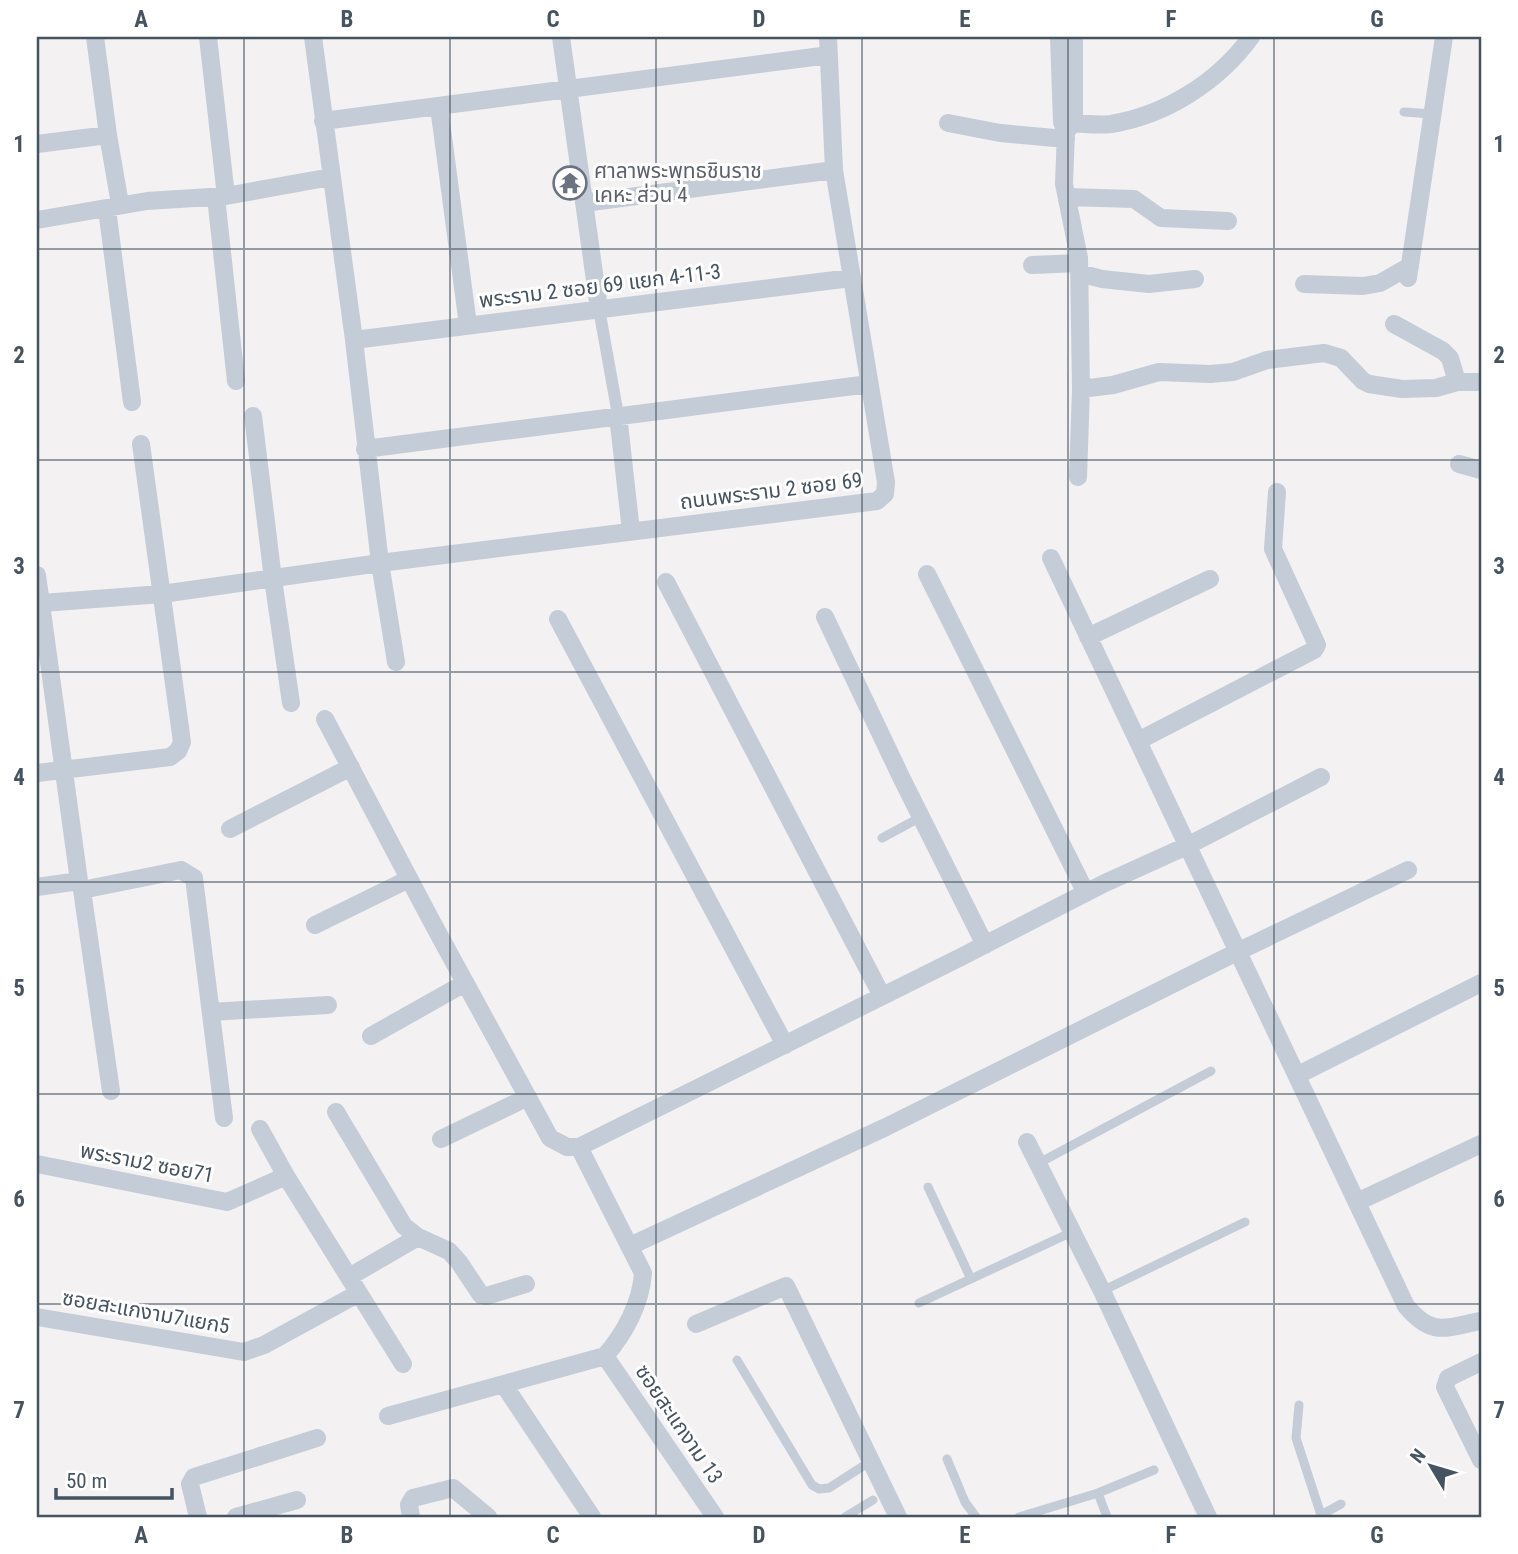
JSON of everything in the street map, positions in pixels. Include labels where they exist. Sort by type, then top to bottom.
[{"type":"street","points":[[95,37],[108,135],[132,402]]},
{"type":"street","points":[[208,37],[236,381]]},
{"type":"street","points":[[313,37],[354,340],[380,563],[396,662]]},
{"type":"street","points":[[561,37],[599,309],[618,415],[631,531]]},
{"type":"street","points":[[1059,37],[1067,129]]},
{"type":"street","points":[[1074,37],[1065,184],[1079,268],[1081,389],[1078,477]]},
{"type":"street","points":[[948,123],[1013,135],[1109,124],[1157,112],[1186,98],[1228,62],[1251,37]]},
{"type":"street","points":[[1304,284],[1371,285],[1409,272],[1444,37]]},
{"type":"street","name":"ถนนพระราม 2 ซอย 69","points":[[41,603],[162,594],[380,563],[877,500],[885,494],[886,482],[834,170],[828,46],[567,90],[323,121]]},
{"type":"street","points":[[439,107],[468,325]]},
{"type":"street","points":[[37,144],[108,135]]},
{"type":"street","points":[[584,203],[834,170]]},
{"type":"street","points":[[37,220],[147,201],[221,197],[331,177]]},
{"type":"street","points":[[1067,197],[1134,199],[1161,218],[1228,221]]},
{"type":"street","points":[[1032,265],[1079,268],[1102,279],[1149,284],[1195,279]]},
{"type":"street","name":"พระราม 2 ซอย 69 แยก 4-11-3","points":[[354,340],[851,278]]},
{"type":"street","points":[[1394,324],[1443,351],[1450,358],[1457,382]]},
{"type":"street","points":[[1081,389],[1113,385],[1159,373],[1234,372],[1267,360],[1324,353],[1341,358],[1369,384],[1402,389],[1436,388],[1457,382],[1481,382]]},
{"type":"street","points":[[365,449],[869,384]]},
{"type":"street","points":[[253,416],[291,703]]},
{"type":"street","points":[[37,774],[170,757],[182,742],[141,443]]},
{"type":"street","points":[[1459,464],[1481,470]]},
{"type":"street","points":[[1138,741],[1314,650],[1317,645],[1273,549],[1277,492]]},
{"type":"street","points":[[1051,558],[1406,1306],[1418,1320],[1441,1329],[1480,1321]]},
{"type":"street","points":[[927,574],[1086,893]]},
{"type":"street","points":[[37,575],[41,603],[42,663],[74,837],[111,1091]]},
{"type":"street","points":[[1088,637],[1210,579]]},
{"type":"street","points":[[666,582],[883,996]]},
{"type":"street","points":[[825,617],[985,945]]},
{"type":"street","points":[[558,619],[785,1045]]},
{"type":"street","points":[[325,719],[550,1138],[567,1147],[579,1147],[1321,777]]},
{"type":"street","points":[[230,829],[351,767]]},
{"type":"street","points":[[37,887],[80,885],[181,870],[194,878],[224,1118]]},
{"type":"street","points":[[630,1246],[886,1127],[1408,870]]},
{"type":"street","points":[[315,925],[410,879]]},
{"type":"street","points":[[371,1036],[465,983]]},
{"type":"street","points":[[1298,1075],[1481,983]]},
{"type":"street","points":[[211,1012],[328,1004]]},
{"type":"street","points":[[441,1139],[528,1097]]},
{"type":"street","points":[[336,1112],[404,1226],[418,1237],[449,1251],[481,1295],[486,1296],[526,1284]]},
{"type":"street","points":[[260,1129],[286,1176],[403,1364]]},
{"type":"street","points":[[1027,1142],[1102,1291],[1208,1517]]},
{"type":"street","points":[[1357,1202],[1481,1144]]},
{"type":"street","points":[[388,1416],[605,1356],[625,1328],[642,1287],[643,1273],[579,1147]]},
{"type":"street","name":"พระราม2 ซอย71","points":[[37,1164],[227,1202],[286,1176]]},
{"type":"street","points":[[349,1277],[418,1237]]},
{"type":"street","points":[[696,1324],[786,1286],[898,1517]]},
{"type":"street","name":"ซอยสะแกงาม7แยก5","points":[[37,1317],[244,1352],[264,1345],[359,1293]]},
{"type":"street","name":"ซอยสะแกงาม 13","points":[[605,1356],[715,1517]]},
{"type":"street","points":[[1481,1362],[1448,1378],[1445,1387],[1481,1460]]},
{"type":"street","points":[[504,1385],[592,1517]]},
{"type":"street","points":[[198,1517],[190,1484],[194,1476],[317,1438]]},
{"type":"street","points":[[411,1517],[409,1504],[413,1498],[453,1488],[488,1517]]},
{"type":"street","points":[[236,1517],[297,1500]]},
{"type":"lane","points":[[1404,112],[1433,114]]},
{"type":"lane","points":[[882,838],[921,817]]},
{"type":"lane","points":[[1037,1164],[1211,1071]]},
{"type":"lane","points":[[928,1187],[971,1279]]},
{"type":"lane","points":[[1102,1291],[1245,1222]]},
{"type":"lane","points":[[919,1303],[1072,1232]]},
{"type":"lane","points":[[737,1360],[812,1485],[819,1489],[828,1488],[871,1461]]},
{"type":"lane","points":[[1299,1405],[1296,1438],[1321,1516],[1341,1504]]},
{"type":"lane","points":[[947,1459],[965,1502],[976,1517]]},
{"type":"lane","points":[[1019,1517],[1030,1516],[1098,1493],[1154,1470]]},
{"type":"lane","points":[[1098,1493],[1107,1517]]},
{"type":"lane","points":[[845,1517],[873,1500]]},
{"type":"place","name":"ศาลาพระพุทธชินราช เคหะ ส่วน 4","points":[[570,183]]}]
